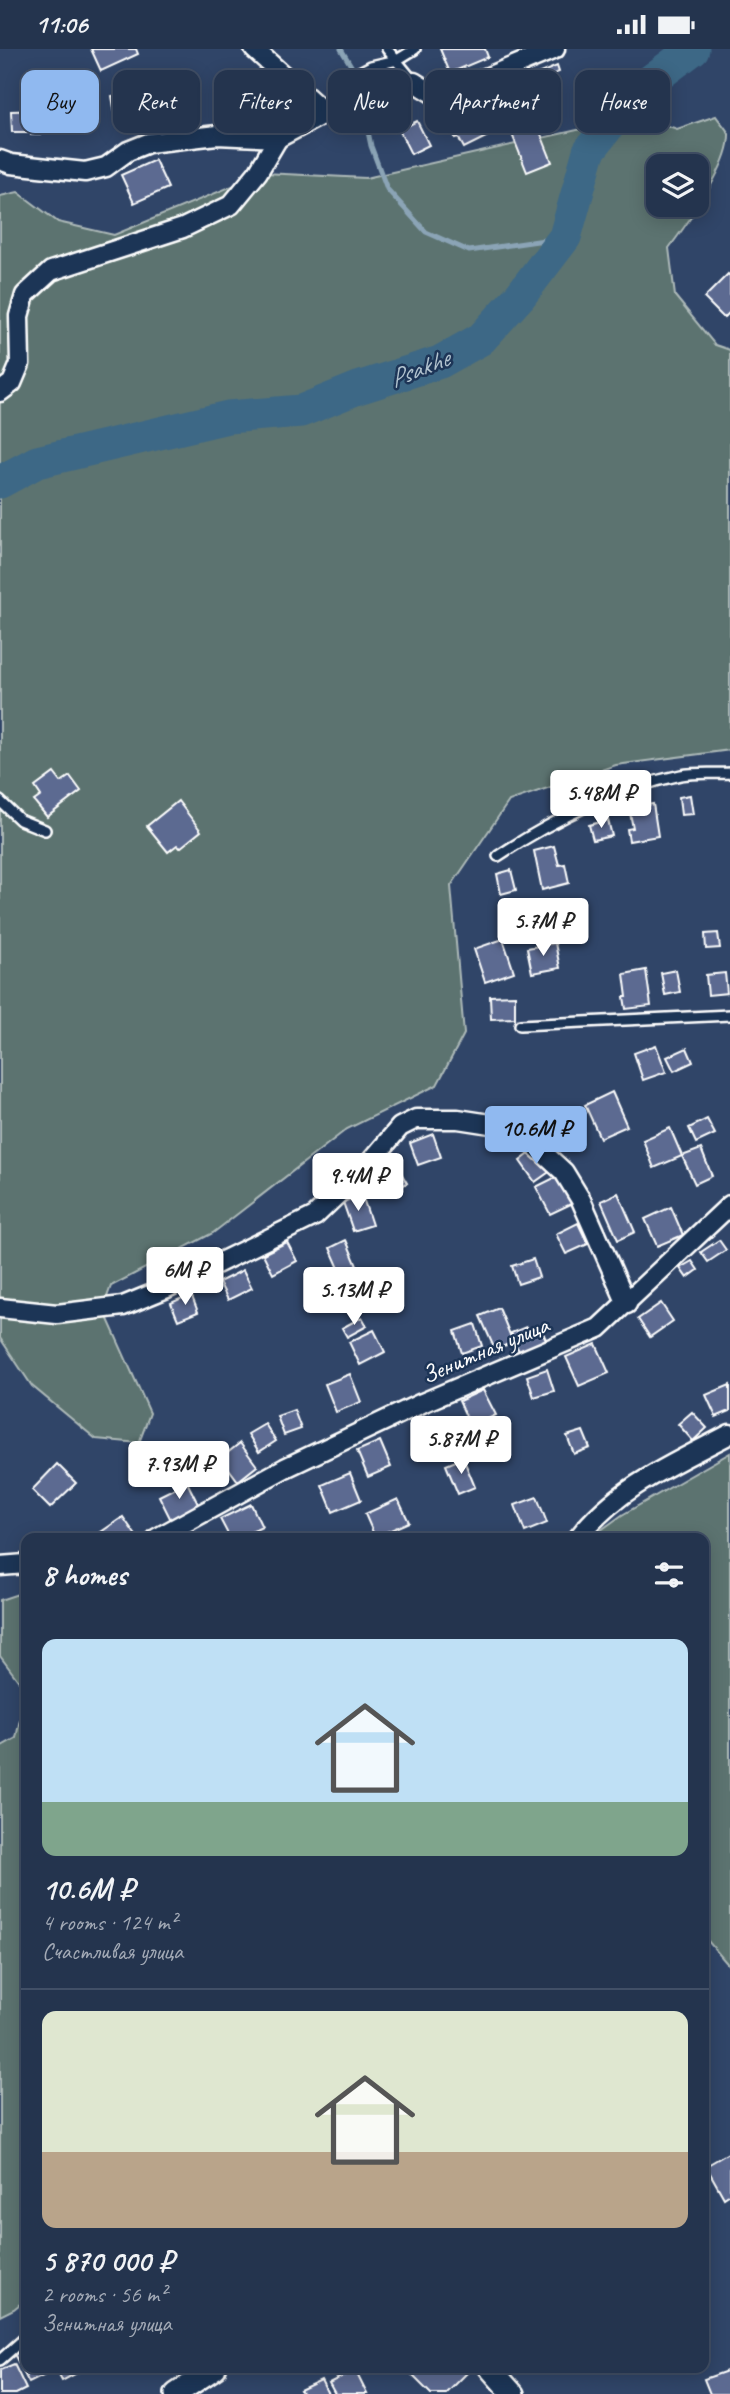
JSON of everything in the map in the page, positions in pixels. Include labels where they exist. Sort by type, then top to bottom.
[{"type":"street","points":[[254,49],[328,106]]},
{"type":"street","points":[[411,83],[432,93],[461,88],[555,49]]},
{"type":"street","points":[[0,160],[85,172],[106,167],[128,151],[148,143],[217,135],[278,138],[328,113]]},
{"type":"street","points":[[0,392],[12,383],[20,364],[19,316],[25,295],[51,271],[183,228],[231,205],[258,172],[278,138]]},
{"type":"street","points":[[0,1308],[57,1314],[122,1306],[167,1288],[315,1216],[366,1167],[400,1127],[416,1119],[458,1119],[516,1128],[564,1172],[570,1181],[627,1304]]},
{"type":"street","name":"Зенитная улица","points":[[166,1533],[285,1468],[384,1421],[599,1328],[730,1206]]},
{"type":"street","points":[[583,1533],[630,1486],[730,1434]]},
{"type":"street","points":[[0,1566],[21,1564]]},
{"type":"street","points":[[176,2394],[208,2373]]},
{"type":"street","points":[[494,2373],[513,2394]]},
{"type":"lane","points":[[387,49],[414,82]]},
{"type":"lane","points":[[364,70],[397,60],[415,49]]},
{"type":"lane","points":[[498,856],[578,808],[622,792],[682,775],[730,773]]},
{"type":"lane","points":[[0,801],[20,820],[45,830]]},
{"type":"lane","points":[[520,1024],[730,1015]]},
{"type":"lane","points":[[0,2360],[21,2341]]},
{"type":"green space","points":[[716,116],[729,134],[723,162],[709,187],[709,154],[646,154],[646,217],[691,217],[669,248],[675,296],[715,345],[730,350],[730,750],[616,765],[509,801],[451,886],[464,1034],[437,1085],[347,1129],[213,1233],[111,1286],[103,1308],[150,1413],[139,1443],[96,1439],[32,1386],[0,1338],[0,196],[18,192],[58,222],[114,235],[264,173],[366,178],[575,131],[575,133],[670,133],[670,127],[677,129]]},
{"type":"green space","points":[[730,1453],[730,1967],[709,1942],[709,1533],[597,1533],[622,1515]]},
{"type":"green space","points":[[21,1593],[21,1684],[0,1656],[0,1600]]},
{"type":"green space","points":[[21,1714],[21,2303],[0,2316],[0,1747],[16,1738]]},
{"type":"building","points":[[91,49],[136,49],[138,54],[101,71]]},
{"type":"building","points":[[440,49],[485,49],[488,57],[457,70],[449,70]]},
{"type":"building","points":[[11,111],[21,111],[21,132],[12,132]]},
{"type":"building","points":[[417,121],[429,145],[411,154],[400,133],[411,133],[411,124]]},
{"type":"building","points":[[453,133],[494,133],[464,148],[458,137],[455,138]]},
{"type":"building","points":[[512,133],[541,133],[552,162],[527,172]]},
{"type":"building","points":[[155,160],[168,188],[134,203],[121,175]]},
{"type":"building","points":[[728,274],[730,312],[724,318],[704,298]]},
{"type":"building","points":[[54,773],[61,782],[70,776],[81,791],[47,817],[34,801],[41,796],[35,787]]},
{"type":"building","points":[[690,795],[693,814],[681,815],[679,797]]},
{"type":"building","points":[[178,801],[201,831],[180,848],[177,845],[168,852],[147,826]]},
{"type":"building","points":[[653,804],[658,836],[629,841],[627,829],[633,828],[629,808]]},
{"type":"building","points":[[608,820],[612,836],[593,840],[589,825]]},
{"type":"building","points":[[554,846],[559,865],[565,864],[569,883],[542,890],[534,851]]},
{"type":"building","points":[[511,870],[516,890],[501,894],[497,874]]},
{"type":"building","points":[[718,933],[720,948],[706,949],[705,934]]},
{"type":"building","points":[[503,939],[514,972],[485,982],[474,949]]},
{"type":"building","points":[[555,943],[560,968],[532,973],[527,948]]},
{"type":"building","points":[[646,970],[651,1006],[626,1009],[624,974]]},
{"type":"building","points":[[676,970],[680,992],[665,995],[661,973]]},
{"type":"building","points":[[725,973],[727,993],[708,995],[706,975]]},
{"type":"building","points":[[515,995],[515,1018],[491,1019],[490,996]]},
{"type":"building","points":[[656,1045],[666,1072],[643,1080],[634,1053]]},
{"type":"building","points":[[687,1048],[693,1062],[674,1071],[667,1057]]},
{"type":"building","points":[[612,1092],[627,1126],[600,1138],[585,1105]]},
{"type":"building","points":[[707,1119],[715,1134],[696,1143],[689,1128]]},
{"type":"building","points":[[670,1128],[682,1156],[654,1168],[643,1140]]},
{"type":"building","points":[[433,1134],[441,1157],[418,1165],[410,1143]]},
{"type":"building","points":[[536,1149],[552,1170],[535,1182],[520,1161]]},
{"type":"building","points":[[701,1149],[712,1176],[695,1184],[682,1156]]},
{"type":"building","points":[[396,1164],[407,1183],[389,1193],[378,1174]]},
{"type":"building","points":[[560,1175],[573,1203],[550,1214],[536,1187]]},
{"type":"building","points":[[618,1193],[635,1232],[618,1240],[601,1201]]},
{"type":"building","points":[[362,1195],[372,1225],[353,1231],[343,1202]]},
{"type":"building","points":[[671,1207],[683,1235],[657,1246],[645,1219]]},
{"type":"building","points":[[578,1223],[588,1244],[566,1254],[556,1234]]},
{"type":"building","points":[[346,1240],[357,1266],[341,1273],[330,1248]]},
{"type":"building","points":[[719,1240],[726,1250],[708,1262],[701,1252]]},
{"type":"building","points":[[287,1242],[297,1261],[273,1274],[263,1254]]},
{"type":"building","points":[[533,1259],[539,1277],[518,1284],[512,1266]]},
{"type":"building","points":[[692,1261],[698,1270],[687,1278],[680,1268]]},
{"type":"building","points":[[243,1270],[252,1288],[228,1300],[219,1282]]},
{"type":"building","points":[[191,1294],[198,1312],[178,1320],[171,1303]]},
{"type":"building","points":[[661,1303],[673,1321],[650,1337],[638,1319]]},
{"type":"building","points":[[499,1308],[513,1342],[495,1350],[480,1316]]},
{"type":"building","points":[[362,1317],[367,1326],[347,1337],[342,1328]]},
{"type":"building","points":[[475,1324],[482,1346],[462,1353],[455,1331]]},
{"type":"building","points":[[540,1326],[548,1344],[521,1356],[511,1333],[526,1327],[528,1331]]},
{"type":"building","points":[[374,1330],[385,1352],[360,1365],[349,1342]]},
{"type":"building","points":[[596,1344],[609,1373],[579,1386],[566,1357]]},
{"type":"building","points":[[547,1369],[554,1391],[534,1397],[527,1376]]},
{"type":"building","points":[[350,1374],[361,1402],[336,1412],[325,1384]]},
{"type":"building","points":[[730,1385],[730,1411],[716,1417],[706,1395]]},
{"type":"building","points":[[483,1390],[496,1415],[471,1427],[459,1401]]},
{"type":"building","points":[[294,1410],[301,1429],[284,1435],[277,1416]]},
{"type":"building","points":[[692,1412],[707,1428],[693,1441],[678,1424]]},
{"type":"building","points":[[265,1424],[276,1441],[259,1452],[248,1434]]},
{"type":"building","points":[[583,1431],[590,1448],[574,1454],[567,1436]]},
{"type":"building","points":[[380,1441],[391,1467],[368,1477],[357,1451]]},
{"type":"building","points":[[240,1443],[257,1466],[238,1481],[221,1458]]},
{"type":"building","points":[[463,1458],[475,1487],[458,1494],[446,1465]]},
{"type":"building","points":[[57,1464],[76,1483],[50,1508],[32,1490]]},
{"type":"building","points":[[350,1473],[361,1500],[333,1512],[322,1485]]},
{"type":"building","points":[[187,1482],[199,1506],[171,1520],[159,1496]]},
{"type":"building","points":[[537,1497],[547,1523],[525,1532],[515,1505]]},
{"type":"building","points":[[398,1499],[409,1522],[384,1533],[373,1533],[365,1514]]},
{"type":"building","points":[[251,1504],[262,1527],[249,1533],[227,1533],[220,1519]]},
{"type":"building","points":[[123,1517],[134,1533],[99,1533]]},
{"type":"building","points":[[730,2152],[730,2194],[724,2198],[709,2171],[709,2164]]},
{"type":"building","points":[[21,2348],[21,2368],[13,2352]]},
{"type":"building","points":[[14,2364],[26,2389],[16,2394],[0,2394],[0,2370]]},
{"type":"building","points":[[730,2370],[730,2394],[710,2394],[704,2379]]},
{"type":"building","points":[[24,2373],[49,2373],[29,2383]]},
{"type":"building","points":[[58,2373],[77,2373],[62,2381]]},
{"type":"building","points":[[349,2373],[356,2373],[367,2394],[335,2394],[329,2383]]},
{"type":"building","points":[[410,2373],[467,2373],[446,2394],[431,2394]]},
{"type":"building","points":[[321,2380],[328,2394],[303,2394],[300,2390]]},
{"type":"waterway","points":[[341,49],[356,74],[371,146],[387,189],[426,232],[469,251],[565,237]]},
{"type":"waterway","name":"Psakhe","points":[[0,482],[37,462],[228,417],[301,411],[358,388],[440,362],[481,339],[520,296],[565,237],[589,151],[633,94],[693,49]]}]
